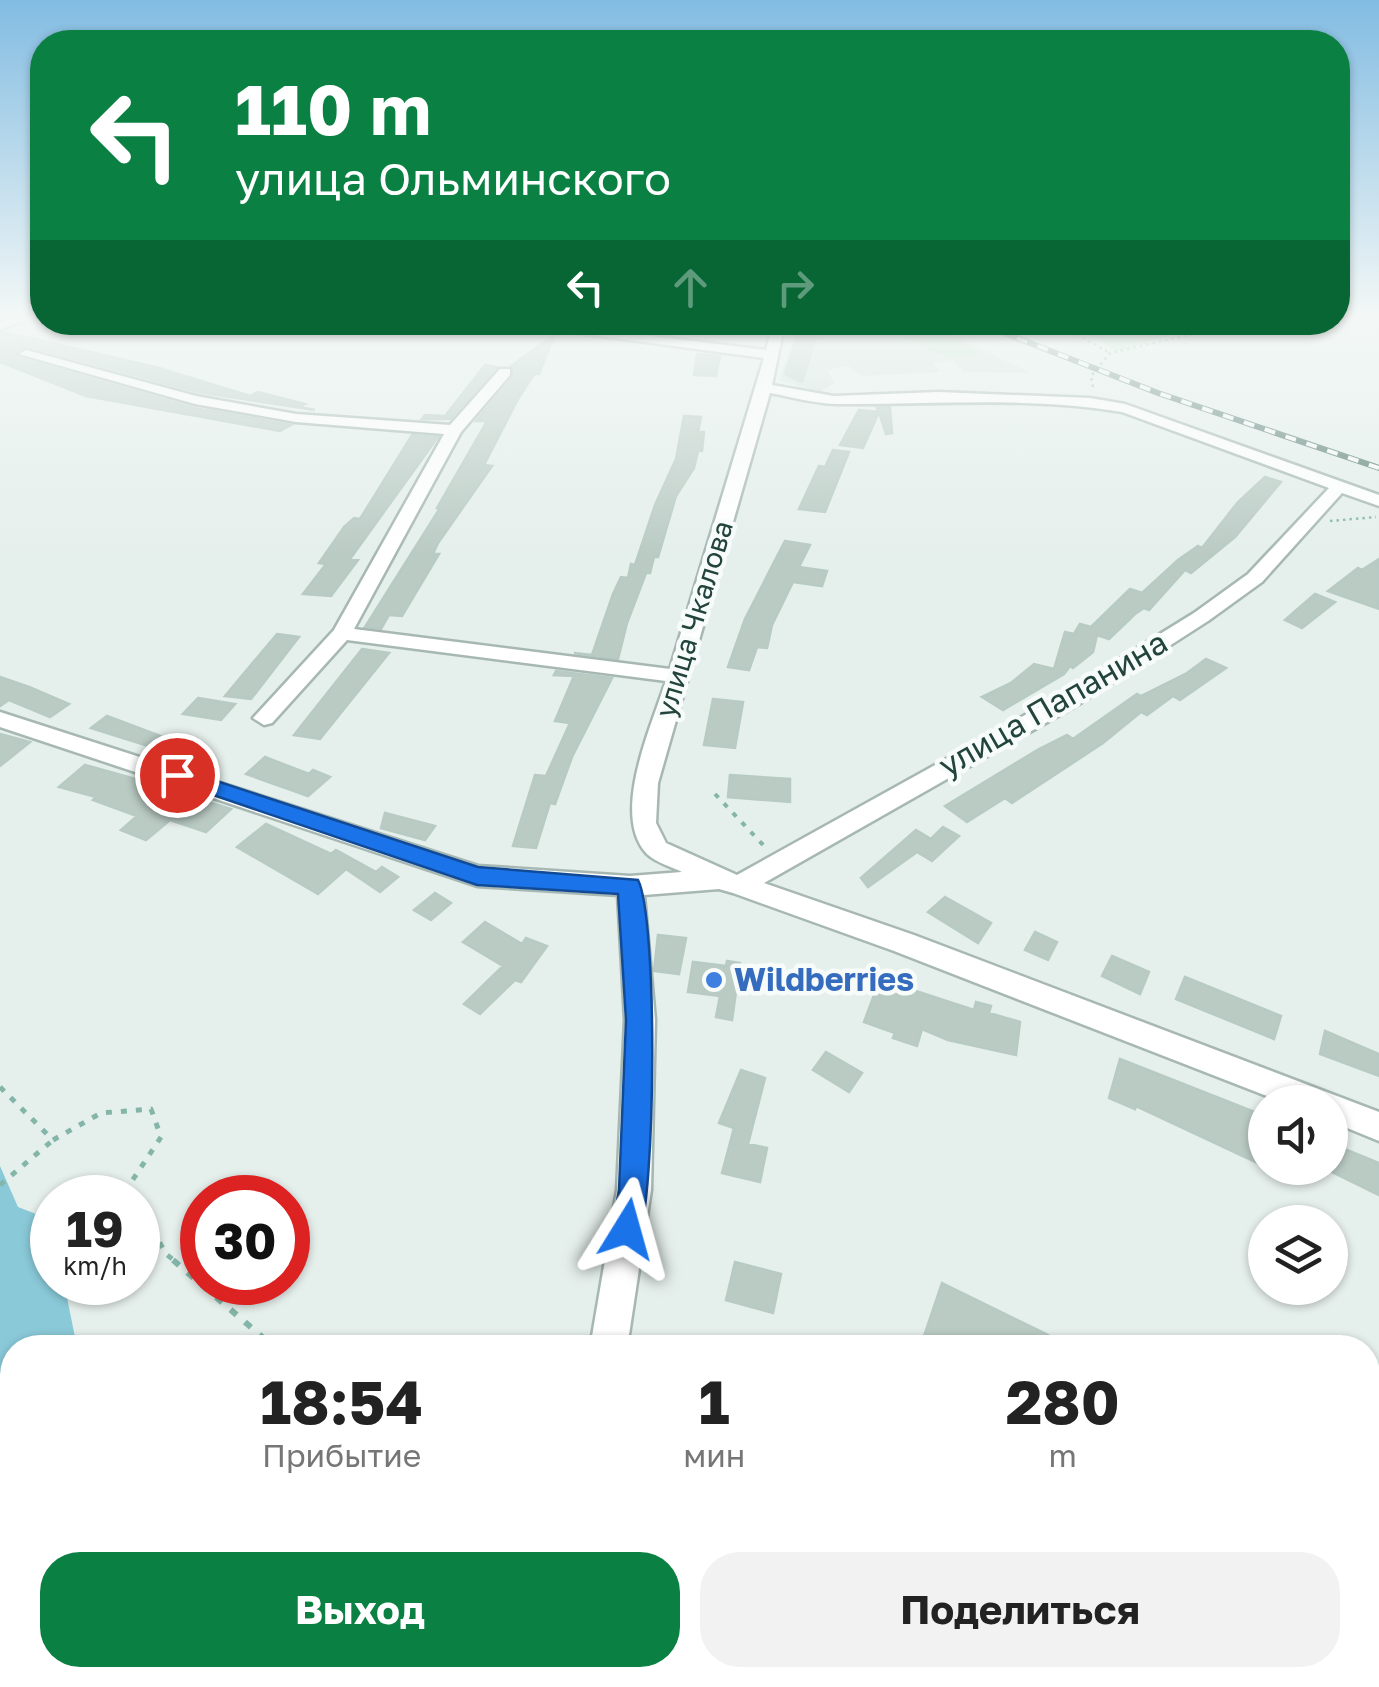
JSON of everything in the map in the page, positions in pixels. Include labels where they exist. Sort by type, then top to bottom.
[{"type":"street","points":[[187,398],[296,418],[454,430]]},
{"type":"street","points":[[264,718],[342,633],[454,430],[482,398]]},
{"type":"street","name":"улица Чкалова","points":[[761,398],[646,783],[644,824],[657,848],[730,882],[1273,1085]]},
{"type":"street","points":[[821,398],[893,398]]},
{"type":"street","points":[[974,398],[1103,404],[1156,416],[1379,501]]},
{"type":"street","name":"улица Папанина","points":[[730,882],[779,863],[1070,699],[1201,617],[1254,578],[1339,487]]},
{"type":"street","points":[[342,633],[676,676]]},
{"type":"street","points":[[0,719],[477,876],[630,886],[730,882]]},
{"type":"street","points":[[610,1335],[634,1190],[640,1020],[630,886]]},
{"type":"street","points":[[1348,1115],[1379,1127]]},
{"type":"path","points":[[1099,398],[1103,404]]},
{"type":"path","points":[[1306,523],[1379,516]]},
{"type":"path","points":[[714,794],[779,863]]},
{"type":"path","points":[[0,1087],[53,1140]]},
{"type":"path","points":[[0,1185],[53,1140],[101,1113],[151,1109],[162,1138],[136,1175]]},
{"type":"path","points":[[160,1243],[166,1254],[260,1335]]},
{"type":"water","points":[[0,1166],[18,1207],[30,1212],[30,1305],[68,1305],[75,1335],[0,1335]]},
{"type":"building","points":[[96,398],[158,398],[291,425],[280,431]]},
{"type":"building","points":[[235,398],[280,398],[315,410]]},
{"type":"building","points":[[459,398],[469,398],[450,419],[422,419],[425,415],[445,416]]},
{"type":"building","points":[[496,398],[519,398],[484,465],[492,466],[438,543],[433,554],[439,554],[402,616],[389,615],[381,629],[365,627],[440,508],[487,421],[476,421]]},
{"type":"building","points":[[890,407],[892,433],[886,434],[877,408]]},
{"type":"building","points":[[859,410],[879,412],[863,448],[840,445]]},
{"type":"building","points":[[684,416],[701,417],[698,432],[704,432],[702,451],[698,451],[694,468],[676,496],[658,557],[654,557],[650,573],[646,573],[627,623],[618,659],[574,653],[592,655],[621,577],[628,578],[631,564],[635,565],[676,459]]},
{"type":"building","points":[[412,435],[438,437],[350,559],[358,560],[331,596],[303,594],[326,564],[319,563],[344,527],[354,518],[360,519]]},
{"type":"building","points":[[833,450],[849,452],[825,512],[799,509],[819,466],[825,467]]},
{"type":"building","points":[[1265,477],[1281,482],[1235,537],[1191,573],[1185,570],[1149,610],[1144,608],[1135,614],[1109,639],[1097,635],[1093,652],[1073,668],[1070,666],[1064,674],[1003,710],[982,697],[1011,683],[1034,664],[1054,669],[1065,632],[1074,634],[1080,624],[1091,627],[1130,589],[1142,593],[1178,560],[1198,546],[1202,548],[1238,502]]},
{"type":"building","points":[[785,541],[810,545],[799,567],[827,571],[822,586],[793,582],[772,625],[767,648],[757,647],[749,670],[728,667],[745,619]]},
{"type":"building","points":[[1379,559],[1379,609],[1328,591],[1358,568],[1362,570]]},
{"type":"building","points":[[1315,594],[1335,602],[1302,628],[1285,620]]},
{"type":"building","points":[[277,634],[299,637],[251,699],[225,696]]},
{"type":"building","points":[[362,649],[389,653],[320,739],[294,735]]},
{"type":"building","points":[[1206,659],[1226,668],[1180,700],[1173,696],[1147,715],[1141,712],[1103,743],[1012,803],[1005,798],[967,822],[945,806],[1039,749],[1067,735],[1073,739],[1137,694],[1141,696],[1187,673]]},
{"type":"building","points":[[556,671],[612,678],[572,757],[555,804],[550,803],[536,848],[513,846],[535,775],[546,776],[570,723],[555,721],[574,676],[554,675]]},
{"type":"building","points":[[0,677],[69,704],[50,717],[9,700],[0,706]]},
{"type":"building","points":[[198,698],[235,704],[221,720],[183,714]]},
{"type":"building","points":[[713,699],[743,702],[735,748],[704,745]]},
{"type":"building","points":[[107,716],[171,740],[167,752],[91,728]]},
{"type":"building","points":[[0,734],[30,742],[0,766]]},
{"type":"building","points":[[265,757],[309,774],[313,770],[330,777],[308,796],[246,774]]},
{"type":"building","points":[[85,765],[231,809],[206,832],[170,820],[146,840],[121,830],[137,816],[93,800],[96,797],[59,787]]},
{"type":"building","points":[[730,775],[790,779],[790,802],[728,797]]},
{"type":"building","points":[[385,813],[435,826],[425,840],[381,828]]},
{"type":"building","points":[[266,824],[331,854],[336,850],[376,872],[382,867],[398,877],[380,892],[346,869],[318,894],[237,847]]},
{"type":"building","points":[[943,827],[959,836],[932,861],[917,852],[868,887],[861,878],[916,830],[931,839]]},
{"type":"building","points":[[435,893],[451,903],[431,920],[414,910]]},
{"type":"building","points":[[945,897],[991,923],[978,943],[928,912]]},
{"type":"building","points":[[485,922],[522,944],[526,938],[547,946],[521,982],[515,980],[480,1014],[464,1004],[503,966],[463,942]]},
{"type":"building","points":[[1035,932],[1057,942],[1048,960],[1025,950]]},
{"type":"building","points":[[658,935],[686,938],[679,974],[654,971]]},
{"type":"building","points":[[1112,956],[1149,972],[1140,994],[1102,976]]},
{"type":"building","name":"Wildberries","points":[[727,961],[740,963],[732,1020],[716,1017],[720,996],[688,992],[693,962],[726,966]]},
{"type":"building","points":[[1185,977],[1281,1016],[1274,1039],[1176,999]]},
{"type":"building","points":[[877,987],[907,997],[910,989],[974,1010],[976,1002],[991,1006],[989,1013],[1020,1022],[1016,1055],[948,1040],[922,1029],[917,1046],[893,1038],[895,1033],[864,1022]]},
{"type":"building","points":[[1325,1031],[1379,1054],[1379,1076],[1320,1054]]},
{"type":"building","points":[[826,1052],[862,1073],[849,1092],[813,1070]]},
{"type":"building","points":[[1120,1059],[1248,1109],[1248,1158],[1136,1106],[1135,1109],[1109,1098]]},
{"type":"building","points":[[741,1070],[765,1078],[748,1144],[767,1148],[760,1182],[722,1173],[734,1128],[719,1123]]},
{"type":"building","points":[[1348,1150],[1379,1163],[1379,1195],[1348,1180]]},
{"type":"building","points":[[735,1262],[781,1274],[773,1313],[726,1300]]},
{"type":"building","points":[[942,1283],[1048,1335],[977,1333],[924,1335]]},
{"type":"railway","points":[[1172,398],[1379,468]]},
{"type":"place","name":"Wildberries","points":[[714,980]]},
{"type":"route","points":[[177,775],[477,876],[630,886],[640,1020],[634,1190],[627,1229]]}]
